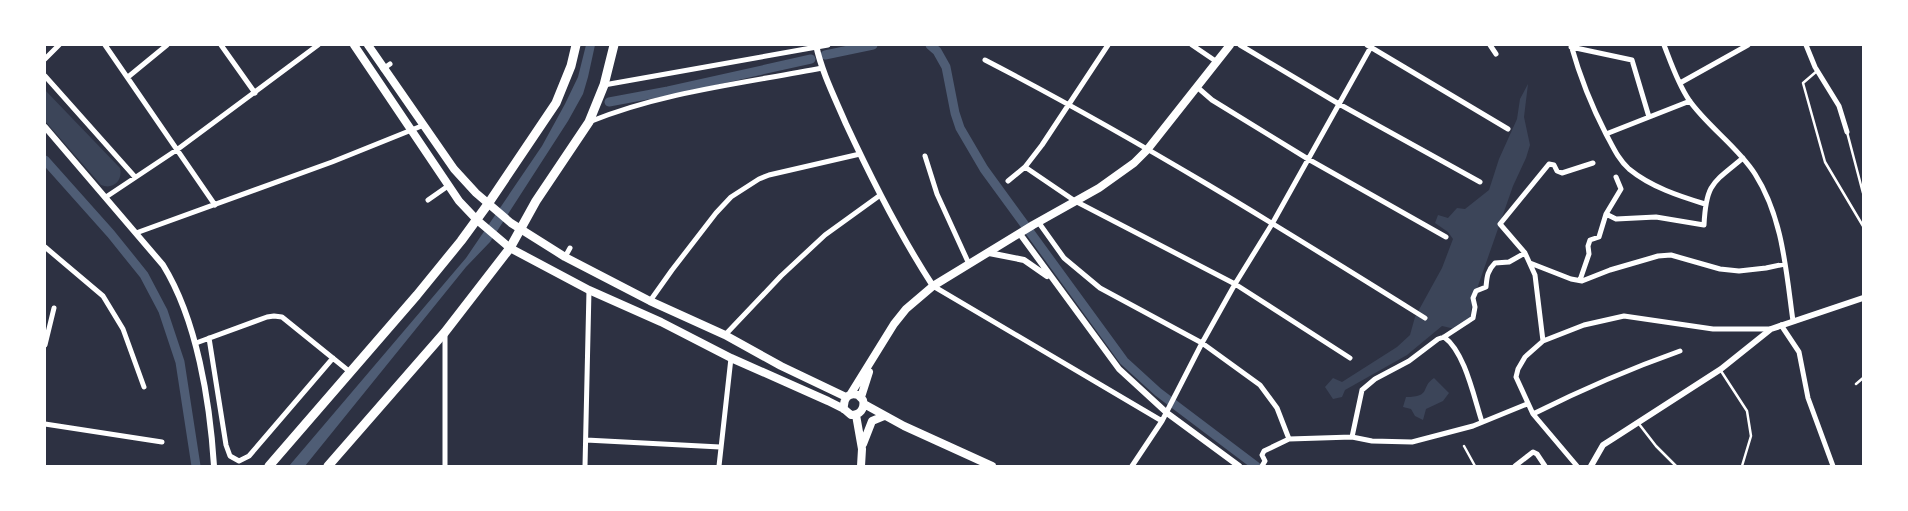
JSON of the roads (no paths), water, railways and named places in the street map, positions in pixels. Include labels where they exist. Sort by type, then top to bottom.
[{"type":"main road","points":[[354,45],[448,186],[477,220],[510,248],[590,290],[661,322],[731,358],[844,409],[851,415],[860,413],[874,358],[881,343],[906,309],[933,286],[1122,173],[1147,150],[1230,45]]},
{"type":"main road","points":[[368,45],[386,67],[423,120],[454,169],[488,204],[521,230],[565,257],[650,301],[725,335],[781,366],[848,396],[856,394],[884,416],[992,466]]},
{"type":"main road","points":[[270,466],[417,295],[477,220],[553,99],[571,66],[576,45]]},
{"type":"main road","points":[[328,466],[445,332],[510,248],[536,201],[589,122],[604,85],[614,45]]},
{"type":"main road","points":[[844,409],[844,403],[848,396],[874,358]]},
{"type":"main road","points":[[856,415],[862,449]]},
{"type":"main road","points":[[861,466],[862,449],[866,433],[872,421],[884,416]]},
{"type":"street","points":[[45,59],[59,45]]},
{"type":"street","points":[[105,45],[215,205]]},
{"type":"street","points":[[128,77],[168,45]]},
{"type":"street","points":[[221,45],[255,92]]},
{"type":"street","points":[[106,197],[178,149],[318,45]]},
{"type":"street","points":[[604,85],[828,45]]},
{"type":"street","points":[[1008,181],[1025,167],[1108,45]]},
{"type":"street","points":[[1192,45],[1217,62]]},
{"type":"street","points":[[1240,45],[1339,104],[1480,182]]},
{"type":"street","points":[[1490,45],[1496,54]]},
{"type":"street","points":[[1664,45],[1690,101],[1743,158],[1755,174],[1771,204],[1778,226],[1794,321]]},
{"type":"street","points":[[1680,83],[1748,45]]},
{"type":"street","points":[[1806,45],[1839,106],[1847,132]]},
{"type":"street","points":[[816,46],[822,68],[879,196],[933,286],[1162,421]]},
{"type":"street","points":[[1132,466],[1167,413],[1235,284],[1272,224],[1370,46],[1508,129]]},
{"type":"street","points":[[1571,46],[1632,60],[1649,117]]},
{"type":"street","points":[[1571,46],[1590,104],[1617,156],[1638,176],[1670,193],[1705,204]]},
{"type":"street","points":[[985,60],[1147,150],[1425,318]]},
{"type":"street","points":[[589,122],[618,110],[656,100],[822,68]]},
{"type":"street","points":[[45,76],[136,177]]},
{"type":"street","points":[[1197,87],[1212,100],[1308,159],[1446,237]]},
{"type":"street","points":[[1606,134],[1690,101]]},
{"type":"street","points":[[136,233],[413,131],[423,120]]},
{"type":"street","points":[[45,127],[163,264],[174,282],[196,343],[206,399],[213,463],[219,466]]},
{"type":"street","points":[[650,301],[716,213],[731,197],[758,179],[769,175],[860,154]]},
{"type":"street","points":[[924,156],[937,194],[969,264]]},
{"type":"street","points":[[1606,214],[1616,219],[1656,217],[1704,225],[1705,204],[1711,184],[1743,158]]},
{"type":"street","points":[[1543,341],[1535,275],[1525,253],[1500,224],[1549,164],[1554,165],[1557,171],[1562,173],[1593,162]]},
{"type":"street","points":[[1025,167],[1075,201],[1235,284],[1350,358]]},
{"type":"street","points":[[1580,280],[1589,254],[1588,246],[1590,240],[1599,237],[1606,214],[1621,189],[1616,177]]},
{"type":"street","points":[[428,200],[448,186]]},
{"type":"street","points":[[725,335],[781,276],[838,223],[879,196]]},
{"type":"street","points":[[1036,224],[1064,258],[1100,288],[1202,344],[1252,378],[1266,391],[1277,408],[1289,439]]},
{"type":"street","points":[[1022,232],[1054,281],[1119,369],[1167,413],[1239,466]]},
{"type":"street","points":[[45,247],[103,296],[123,329],[144,387]]},
{"type":"street","points":[[565,257],[570,248]]},
{"type":"street","points":[[989,253],[1024,260],[1054,281]]},
{"type":"street","points":[[1352,437],[1362,390],[1376,378],[1409,361],[1438,339],[1473,318],[1475,312],[1474,294],[1476,291],[1486,287],[1487,273],[1495,263],[1509,262],[1525,253]]},
{"type":"street","points":[[1530,263],[1580,280],[1658,256],[1671,255],[1720,269],[1739,271],[1784,264]]},
{"type":"street","points":[[585,466],[590,290]]},
{"type":"street","points":[[1591,466],[1604,445],[1721,369],[1771,329],[1863,298]]},
{"type":"street","points":[[45,345],[54,308]]},
{"type":"street","points":[[196,343],[268,317],[278,316],[282,317],[350,372]]},
{"type":"street","points":[[1577,466],[1533,414],[1516,377],[1516,373],[1525,357],[1543,341],[1584,325],[1624,316],[1713,329],[1771,329]]},
{"type":"street","points":[[1781,325],[1799,352],[1808,398],[1833,466]]},
{"type":"street","points":[[445,332],[445,466]]},
{"type":"street","points":[[1444,337],[1450,341],[1462,363],[1482,422]]},
{"type":"street","points":[[209,338],[226,445],[230,456],[239,461],[250,456],[333,358]]},
{"type":"street","points":[[1533,414],[1578,391],[1629,369],[1680,351]]},
{"type":"street","points":[[719,466],[731,358]]},
{"type":"street","points":[[1263,465],[1265,461],[1262,455],[1264,452],[1289,439],[1352,437],[1372,441],[1412,442],[1482,422],[1527,404]]},
{"type":"street","points":[[45,424],[162,442]]},
{"type":"street","points":[[586,440],[720,447]]},
{"type":"street","points":[[1515,466],[1533,452],[1539,457],[1544,466]]},
{"type":"lane","points":[[1818,70],[1803,83],[1825,162],[1863,226]]},
{"type":"lane","points":[[1847,132],[1863,193]]},
{"type":"lane","points":[[1721,369],[1747,411],[1751,436],[1742,466]]},
{"type":"lane","points":[[1856,384],[1863,378]]},
{"type":"lane","points":[[1638,423],[1656,446],[1676,466]]},
{"type":"lane","points":[[1464,446],[1475,466]]},
{"type":"waterway","points":[[825,55],[873,45]]},
{"type":"waterway","points":[[930,45],[937,51],[946,67],[955,113],[960,128],[984,169],[1124,361],[1158,392],[1256,466]]},
{"type":"waterway","points":[[609,102],[668,91],[811,59]]},
{"type":"waterway","points":[[45,160],[111,234],[144,275],[163,311],[180,362],[196,466]]}]
